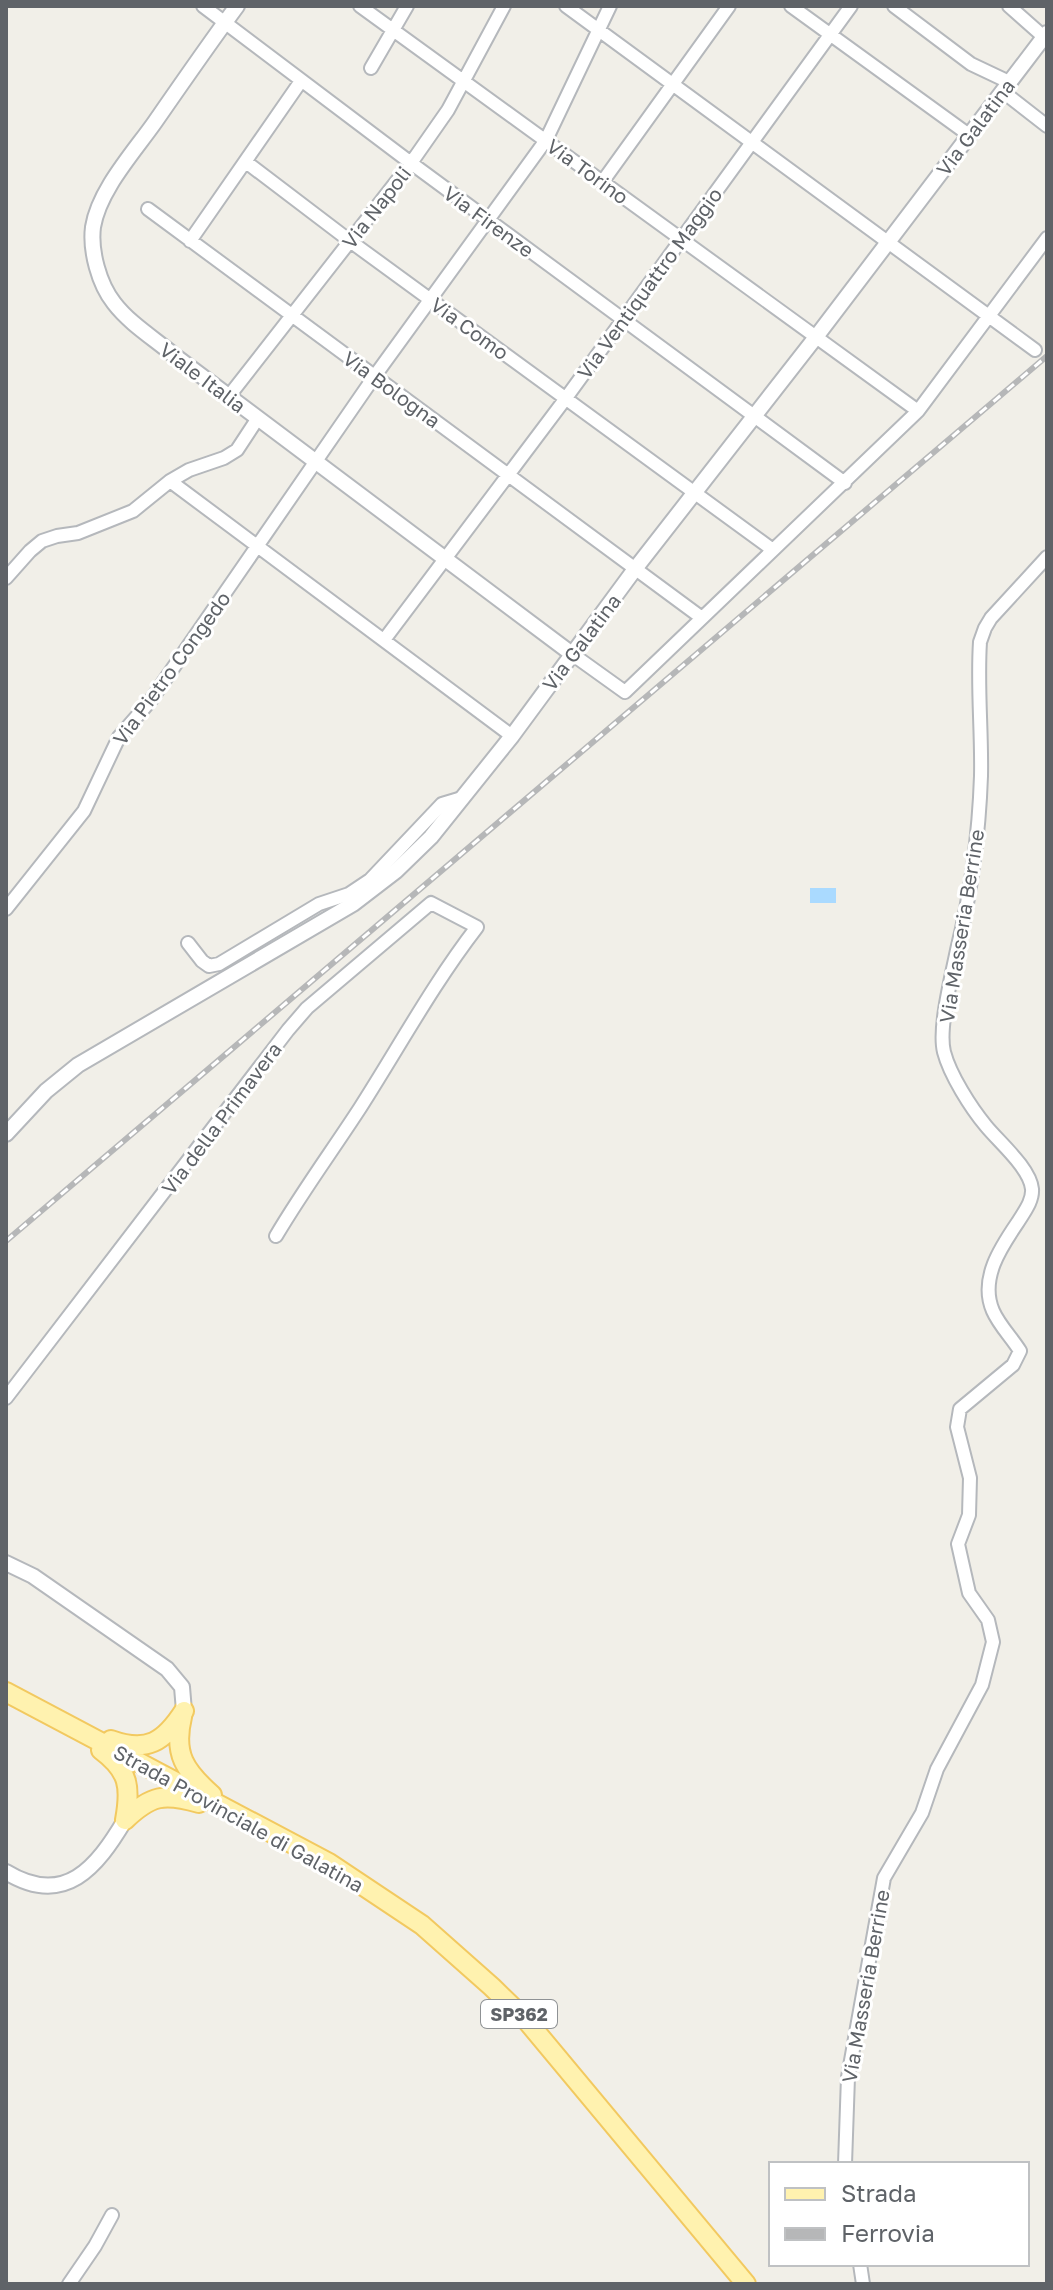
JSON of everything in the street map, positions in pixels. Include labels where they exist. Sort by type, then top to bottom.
[{"type":"main road","name":"Strada Provinciale di Galatina","points":[[6,1692],[329,1863],[422,1925],[527,2021],[746,2284]]},
{"type":"main road","points":[[71,1726],[127,1745],[151,1744],[171,1732],[184,1711]]},
{"type":"main road","points":[[184,1711],[179,1730],[179,1751],[183,1761],[195,1778],[232,1812]]},
{"type":"main road","points":[[71,1726],[122,1771],[128,1784],[129,1798],[125,1820]]},
{"type":"main road","points":[[125,1820],[141,1805],[161,1797],[178,1797],[232,1812]]},
{"type":"street","name":"Via Firenze","points":[[203,6],[845,483]]},
{"type":"street","name":"Viale Italia","points":[[237,6],[100,204],[93,228],[94,254],[100,277],[113,303],[229,396],[572,654]]},
{"type":"street","name":"Via Torino","points":[[360,6],[918,411]]},
{"type":"street","points":[[371,68],[407,6]]},
{"type":"street","name":"Via Napoli","points":[[229,396],[411,163],[448,110],[504,6]]},
{"type":"street","points":[[566,6],[1035,350]]},
{"type":"street","name":"Via Pietro Congedo","points":[[6,909],[84,811],[119,737],[151,700],[374,377],[546,140],[610,6]]},
{"type":"street","points":[[603,181],[729,6]]},
{"type":"street","points":[[791,6],[969,135]]},
{"type":"street","name":"Via Ventiquattro Maggio","points":[[384,640],[566,398],[851,6]]},
{"type":"street","points":[[894,6],[971,64],[1006,86],[1044,120]]},
{"type":"street","points":[[1014,8],[1046,35]]},
{"type":"street","name":"Via Galatina","points":[[6,1134],[46,1091],[78,1065],[353,904],[396,871],[423,845],[512,736],[635,569],[1046,35]]},
{"type":"street","points":[[190,241],[301,81]]},
{"type":"street","name":"Via Como","points":[[246,162],[773,550]]},
{"type":"street","name":"Via Bologna","points":[[148,209],[702,618]]},
{"type":"street","points":[[572,654],[625,692],[918,411],[1047,238]]},
{"type":"street","points":[[6,578],[42,541],[78,533],[133,511],[170,481],[237,450],[258,418]]},
{"type":"street","points":[[170,481],[512,736]]},
{"type":"street","name":"Via Masseria Berrine","points":[[845,2162],[848,2077],[884,1878],[922,1813],[937,1769],[982,1685],[993,1642],[988,1620],[969,1593],[958,1544],[969,1515],[970,1478],[957,1427],[960,1409],[1013,1365],[1020,1351],[994,1314],[989,1301],[989,1285],[996,1255],[1029,1205],[1033,1192],[1022,1167],[983,1123],[968,1100],[950,1068],[942,1038],[978,827],[981,773],[980,642],[991,618],[1047,557]]},
{"type":"street","points":[[188,943],[209,966],[219,964],[319,904],[349,894],[370,880],[442,804],[462,798]]},
{"type":"street","name":"Via della Primavera","points":[[6,1398],[307,1008],[431,903],[477,927],[451,962],[276,1236]]},
{"type":"street","points":[[6,1563],[33,1576],[167,1669],[182,1687],[184,1711]]},
{"type":"street","points":[[6,1872],[34,1884],[54,1885],[73,1880],[88,1871],[107,1851],[125,1820]]},
{"type":"street","points":[[69,2284],[112,2215]]},
{"type":"water","points":[[810,888],[836,888],[836,903],[810,903]]},
{"type":"railway","points":[[6,1241],[1047,356]]}]
